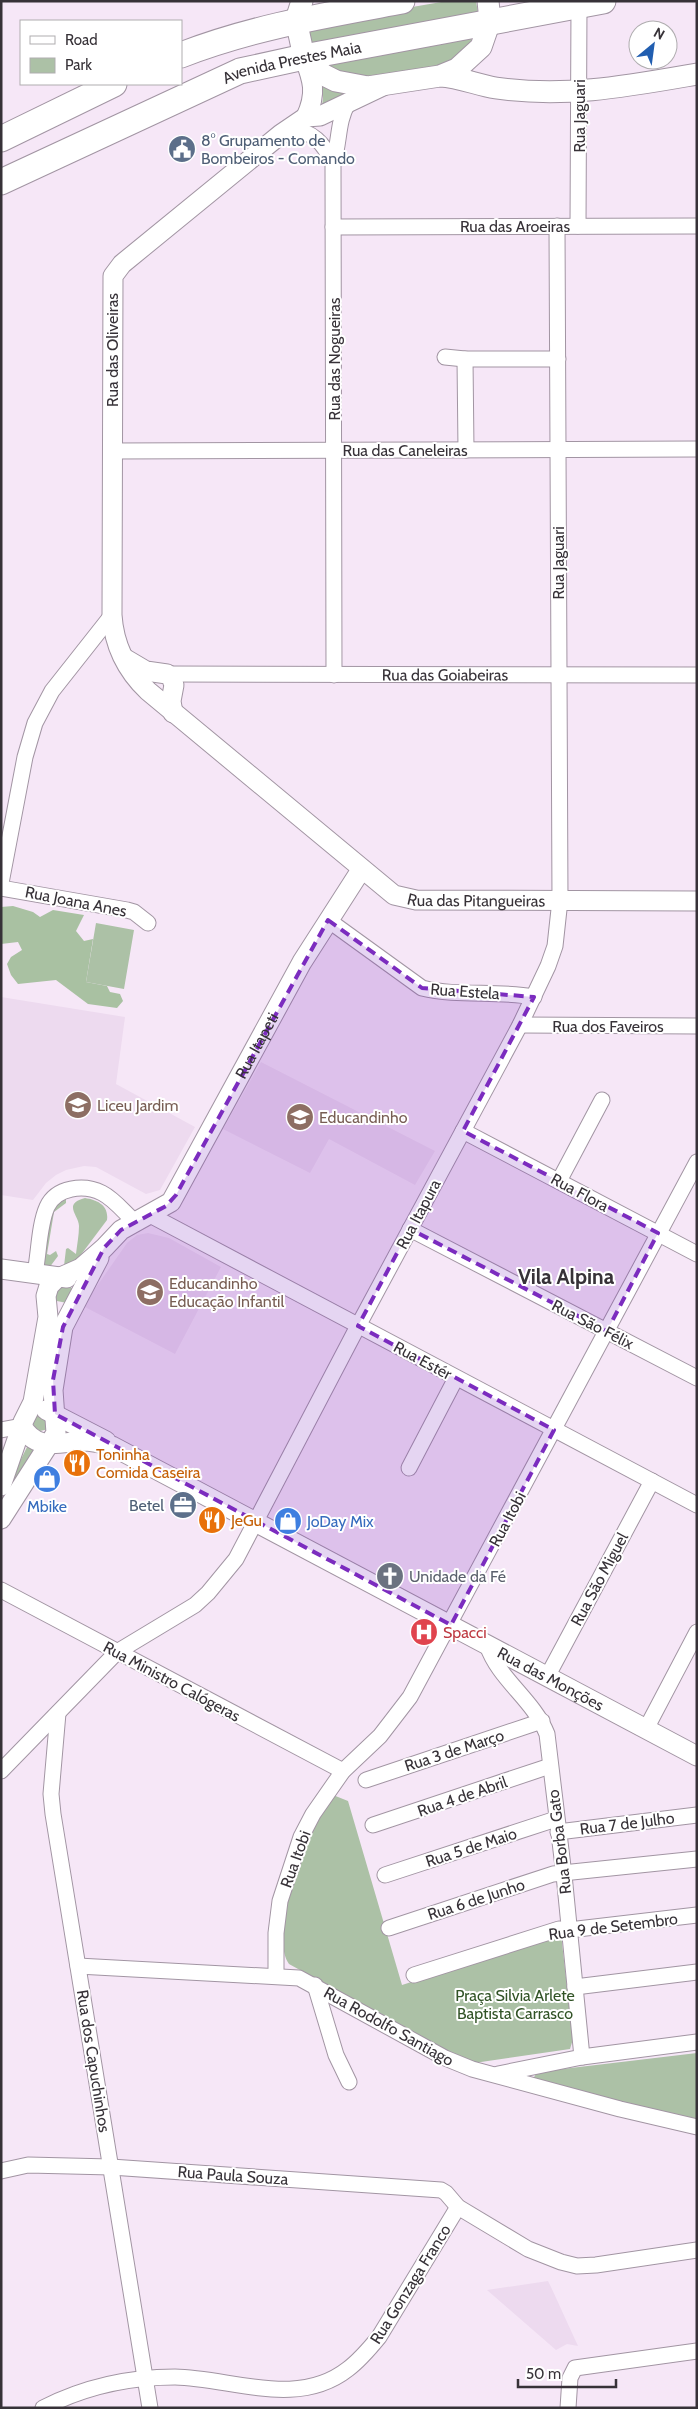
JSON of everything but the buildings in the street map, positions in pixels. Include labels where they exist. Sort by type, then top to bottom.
[{"type":"highway","points":[[182,55],[299,11],[402,1]]},
{"type":"highway","name":"Avenida Prestes Maia","points":[[1,182],[232,75],[260,66],[489,11],[579,6],[603,1]]},
{"type":"highway","points":[[1,140],[112,85]]},
{"type":"main road","points":[[299,11],[304,56],[324,75],[336,81],[368,87],[440,76],[457,69],[481,47]]},
{"type":"main road","points":[[489,11],[479,56],[483,71],[496,84],[508,89]]},
{"type":"main road","points":[[440,76],[508,89],[579,92],[610,89],[697,74]]},
{"type":"street","name":"Rua Jaguari","points":[[578,226],[579,6]]},
{"type":"street","points":[[304,56],[314,90],[306,117]]},
{"type":"street","name":"Rua das Oliveiras","points":[[112,615],[112,284],[117,270],[290,128],[306,117],[320,116],[384,86]]},
{"type":"street","name":"Rua das Nogueiras","points":[[334,675],[333,163],[337,151],[340,120],[348,103]]},
{"type":"street","name":"Rua das Nogueiras","points":[[290,128],[303,131],[322,142],[333,163]]},
{"type":"street","name":"Rua Jaguari","points":[[557,226],[560,900]]},
{"type":"street","name":"Rua das Aroeiras","points":[[333,227],[697,226]]},
{"type":"street","points":[[445,357],[465,359],[558,359]]},
{"type":"street","points":[[465,359],[466,450]]},
{"type":"street","name":"Rua das Caneleiras","points":[[113,452],[697,449]]},
{"type":"street","points":[[1,883],[25,757],[35,722],[52,691],[112,615]]},
{"type":"street","name":"Rua das Pitangueiras","points":[[112,615],[114,638],[121,656],[137,667],[164,691],[361,870],[383,888],[404,899],[697,900]]},
{"type":"street","name":"Rua das Goiabeiras","points":[[164,691],[191,674],[697,675]]},
{"type":"street","name":"Rua Itapeti","points":[[104,1248],[121,1230],[166,1206],[176,1195],[298,970],[361,870]]},
{"type":"street","name":"Rua Joana Anes","points":[[1,888],[127,910],[134,912],[148,923]]},
{"type":"street","name":"Rua Itapura","points":[[1,1771],[117,1652],[185,1612],[208,1593],[236,1559],[534,997],[555,946],[560,900]]},
{"type":"street","name":"Rua Estela","points":[[328,920],[422,988],[436,992],[519,994],[534,997]]},
{"type":"street","name":"Rua dos Faveiros","points":[[520,1025],[697,1026]]},
{"type":"street","points":[[559,1181],[602,1100]]},
{"type":"street","name":"Rua Flora","points":[[463,1131],[697,1254]]},
{"type":"street","name":"Rua Itobi","points":[[276,1976],[276,1933],[285,1882],[301,1837],[313,1814],[343,1771],[395,1719],[410,1697],[697,1162]]},
{"type":"street","name":"Rua Estér","points":[[29,1272],[45,1212],[51,1200],[64,1191],[81,1188],[102,1193],[142,1218],[358,1326],[697,1504]]},
{"type":"street","name":"Rua São Félix","points":[[410,1230],[697,1378]]},
{"type":"street","points":[[1,1486],[26,1419],[48,1317],[47,1299],[52,1282],[81,1268],[104,1248]]},
{"type":"street","points":[[1,1519],[56,1433],[52,1397],[54,1372],[63,1327],[104,1248]]},
{"type":"street","points":[[1,1269],[61,1277],[74,1282],[75,1302]]},
{"type":"street","points":[[29,1272],[56,1310],[62,1311],[75,1302]]},
{"type":"street","points":[[409,1468],[456,1378]]},
{"type":"street","points":[[1,1430],[26,1419],[40,1409],[55,1414]]},
{"type":"street","name":"Rua das Monções","points":[[55,1414],[697,1756]]},
{"type":"street","points":[[26,1419],[28,1436],[36,1442],[50,1445]]},
{"type":"street","name":"Rua das Monções","points":[[50,1445],[91,1441],[112,1446]]},
{"type":"street","name":"Rua São Miguel","points":[[548,1677],[652,1481]]},
{"type":"street","name":"Rua Ministro Calógeras","points":[[1,1590],[343,1771]]},
{"type":"street","points":[[646,1729],[697,1632]]},
{"type":"street","name":"Rua Borba Gato","points":[[488,1645],[497,1666],[542,1721],[547,1734],[564,1875],[582,2057]]},
{"type":"street","name":"Rua dos Capuchinhos","points":[[58,1712],[51,1794],[150,2408]]},
{"type":"street","name":"Rua 3 de Março","points":[[366,1780],[542,1721]]},
{"type":"street","name":"Rua 4 de Abril","points":[[373,1825],[550,1766]]},
{"type":"street","name":"Rua 7 de Julho","points":[[557,1825],[697,1815]]},
{"type":"street","name":"Rua 5 de Maio","points":[[385,1876],[557,1825]]},
{"type":"street","name":"Rua 6 de Junho","points":[[389,1928],[553,1874],[564,1875],[697,1859]]},
{"type":"street","name":"Rua 9 de Setembro","points":[[414,1975],[560,1930],[697,1915]]},
{"type":"street","name":"Rua Rodolfo Santiago","points":[[78,1966],[299,1978],[315,1985],[368,2017],[445,2058],[472,2069],[494,2075],[582,2057],[697,2042]]},
{"type":"street","points":[[575,1987],[697,1972]]},
{"type":"street","points":[[315,1985],[336,2055],[349,2082]]},
{"type":"street","points":[[494,2075],[620,2109],[697,2127]]},
{"type":"street","name":"Rua Paula Souza","points":[[1,2171],[28,2165],[111,2167],[436,2189],[446,2193],[458,2207],[528,2249],[560,2262],[577,2266],[596,2266],[697,2250]]},
{"type":"street","name":"Rua Gonzaga Franco","points":[[43,2408],[96,2387],[145,2378],[191,2378],[288,2390],[310,2386],[335,2378],[363,2355],[379,2337],[458,2207]]},
{"type":"street","points":[[568,2408],[570,2378],[575,2368],[697,2351]]},
{"type":"highlighted area","points":[[328,920],[422,988],[534,997],[463,1131],[658,1233],[607,1331],[410,1229],[358,1326],[554,1430],[451,1625],[55,1414],[53,1380],[63,1327],[104,1248],[121,1230],[166,1206],[176,1195]]},
{"type":"shaded area","name":"Liceu Jardim","points":[[1,997],[125,1017],[116,1084],[195,1127],[160,1190],[146,1194],[96,1167],[84,1166],[66,1170],[56,1175],[46,1183],[33,1200],[1,1195]]},
{"type":"shaded area","name":"Educandinho","points":[[261,1062],[435,1151],[415,1185],[329,1139],[310,1173],[223,1129]]},
{"type":"shaded area","name":"Educandinho Educação Infantil","points":[[148,1233],[169,1238],[221,1267],[175,1354],[83,1306],[127,1243],[137,1235]]},
{"type":"shaded area","points":[[548,2281],[578,2346],[567,2344],[556,2350],[487,2290]]},
{"type":"green space","points":[[447,1],[476,1],[478,13],[312,44],[308,25]]},
{"type":"green space","points":[[475,32],[468,46],[457,57],[417,72],[382,77],[351,77],[335,72],[320,62]]},
{"type":"green space","points":[[322,85],[351,92],[321,113]]},
{"type":"green space","points":[[13,906],[33,912],[40,917],[53,910],[84,915],[76,931],[84,941],[93,939],[86,982],[107,986],[110,992],[120,994],[123,1001],[117,1008],[88,1004],[56,980],[18,984],[11,975],[7,964],[11,957],[22,950],[18,942],[1,944],[1,907]]},
{"type":"green space","points":[[96,923],[134,930],[124,989],[86,982]]},
{"type":"green space","points":[[66,1198],[66,1203],[54,1212],[47,1254],[50,1255],[56,1251],[58,1256],[49,1268],[42,1268],[51,1206]]},
{"type":"green space","points":[[85,1198],[94,1200],[104,1207],[107,1220],[71,1268],[64,1266],[66,1249],[68,1248],[76,1254],[79,1226],[73,1207],[74,1203],[78,1200]]},
{"type":"green space","points":[[70,1286],[73,1290],[67,1303],[57,1301],[54,1297],[56,1287]]},
{"type":"green space","points":[[44,1413],[49,1429],[40,1431],[34,1427],[33,1422],[37,1414]]},
{"type":"green space","points":[[28,1445],[36,1449],[1,1509],[1,1500]]},
{"type":"green space","name":"Praça Silvia Arlete Baptista Carrasco","points":[[333,1795],[348,1801],[402,1985],[561,1934],[573,2039],[570,2049],[474,2062],[447,2051],[289,1964],[284,1953],[283,1937],[284,1919],[293,1880],[309,1835]]},
{"type":"green space","points":[[697,2053],[697,2122],[533,2079],[537,2072]]},
{"type":"place","name":"8° Grupamento de Bombeiros - Comando","points":[[182,149]]},
{"type":"place","name":"Liceu Jardim","points":[[78,1105]]},
{"type":"place","name":"Educandinho","points":[[300,1117]]},
{"type":"place","name":"Educandinho Educação Infantil","points":[[150,1292]]},
{"type":"place","name":"Toninha Comida Caseira","points":[[77,1463]]},
{"type":"place","name":"Mbike","points":[[47,1479]]},
{"type":"place","name":"Betel","points":[[183,1505]]},
{"type":"place","name":"JeGu","points":[[212,1520]]},
{"type":"place","name":"JoDay Mix","points":[[288,1521]]},
{"type":"place","name":"Unidade da Fé","points":[[390,1576]]},
{"type":"place","name":"Spacci","points":[[424,1632]]},
{"type":"district","name":"Vila Alpina","points":[[566,1277]]}]
